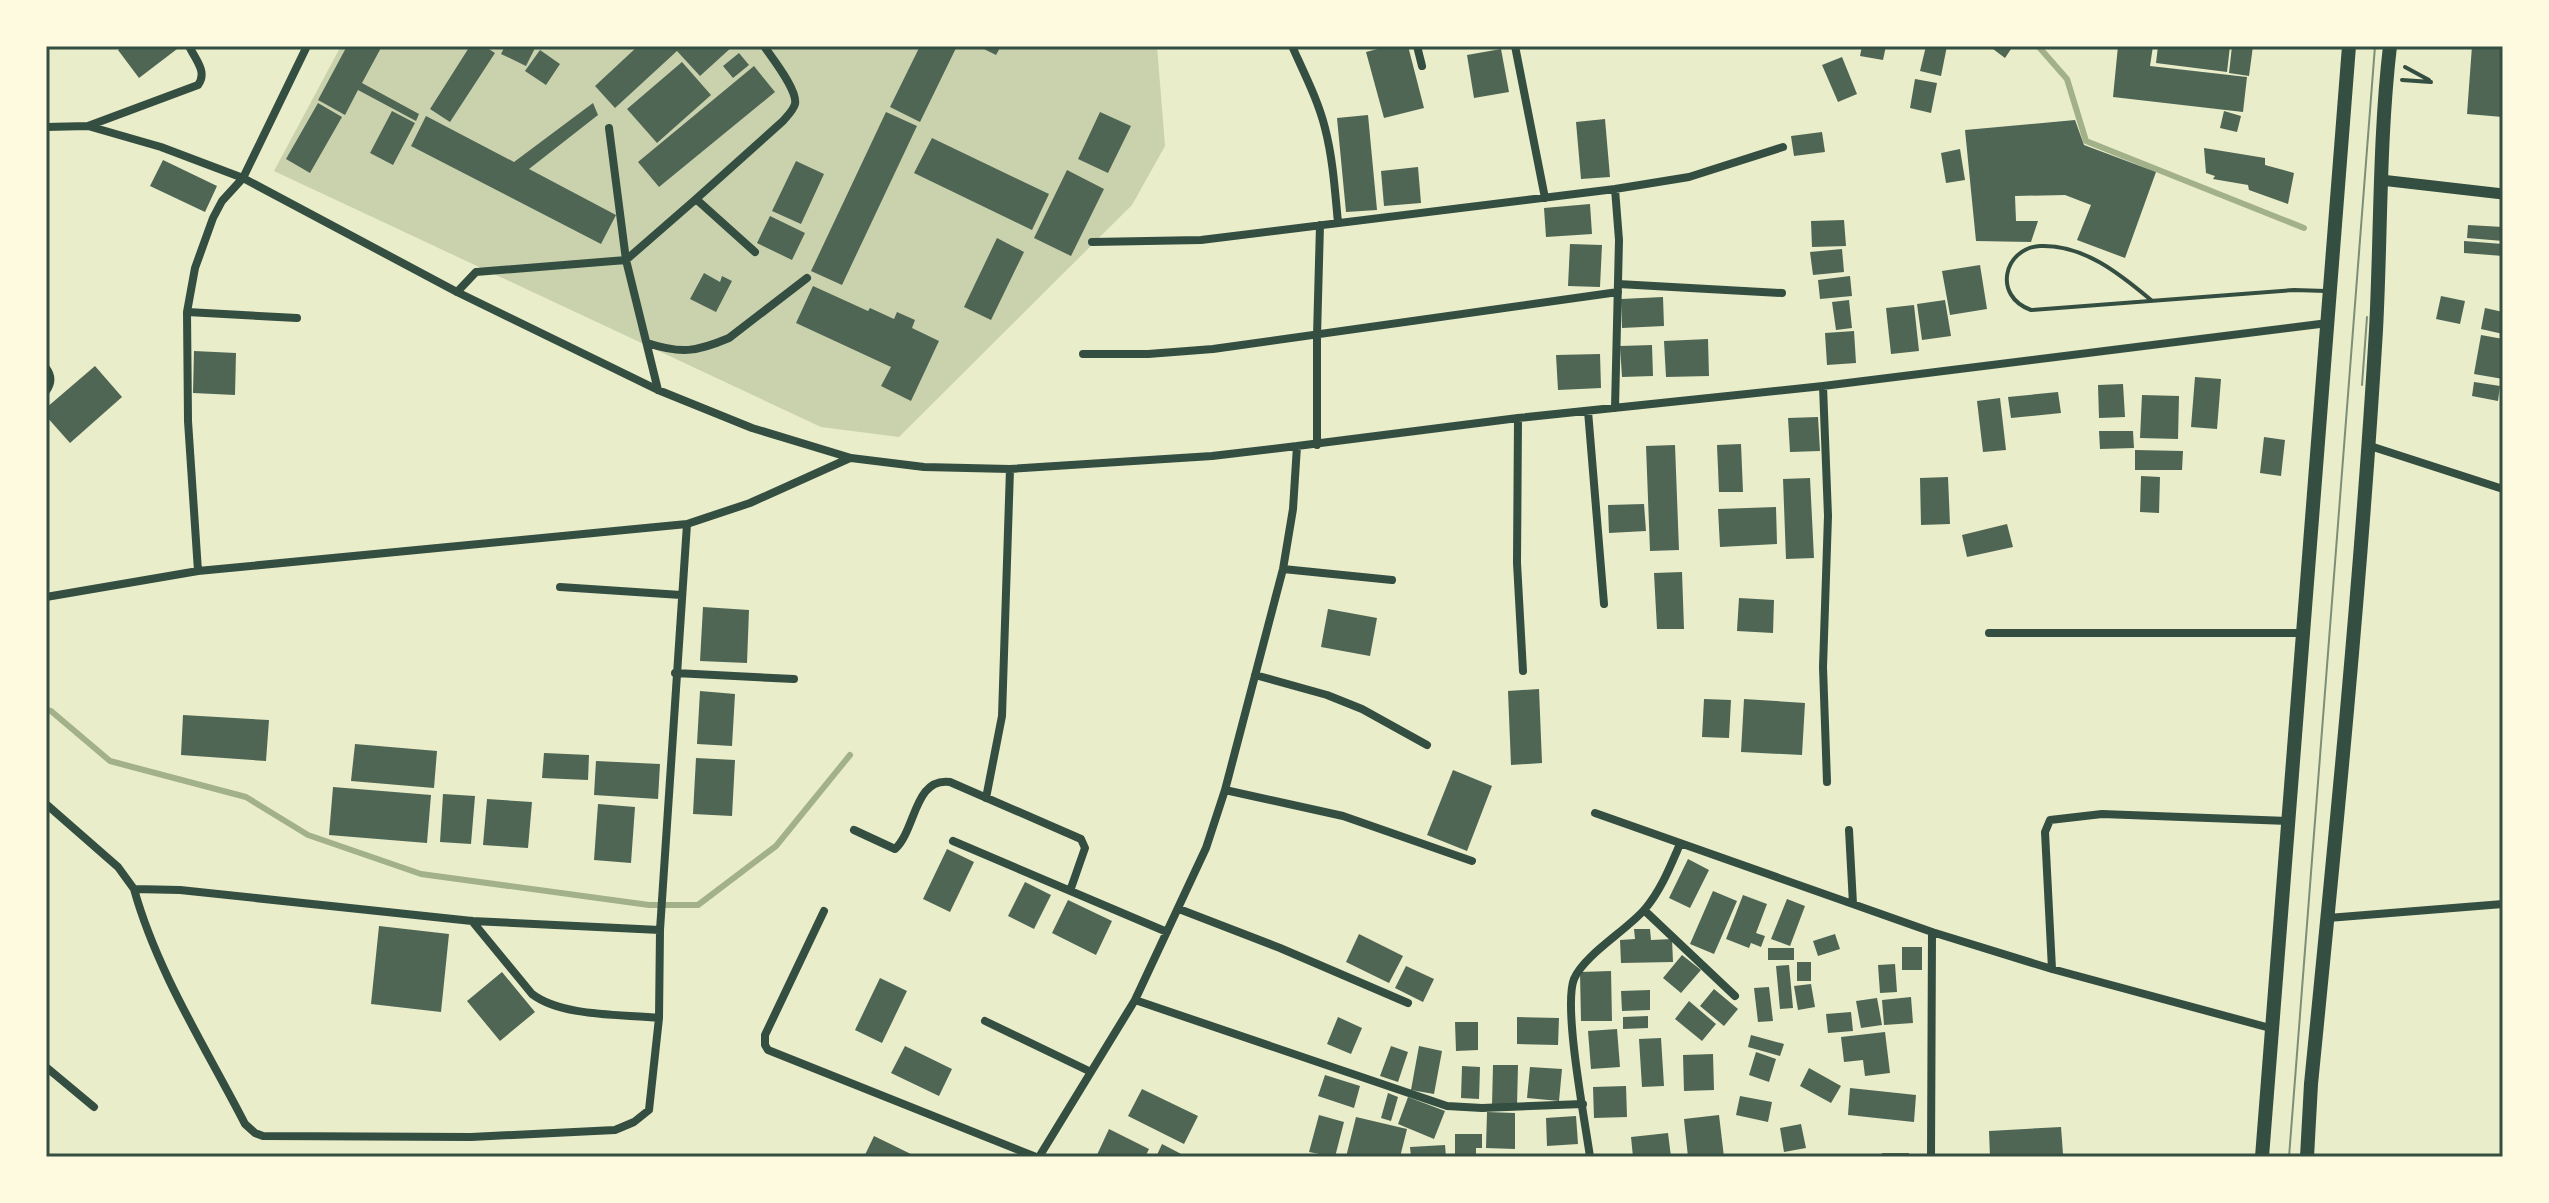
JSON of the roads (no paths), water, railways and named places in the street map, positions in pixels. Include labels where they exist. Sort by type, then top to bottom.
[{"type":"highway","points":[[2262,1157],[2349,46]]},
{"type":"highway","points":[[2307,1157],[2311,1084],[2355,640],[2376,329],[2381,180],[2390,52]]},
{"type":"street","points":[[88,126],[198,85],[203,79],[203,72],[189,46]]},
{"type":"street","points":[[198,571],[188,421],[187,312],[195,268],[213,218],[222,201],[243,178],[307,46]]},
{"type":"street","points":[[457,292],[476,272],[626,260],[783,121],[794,105],[792,89],[764,46]]},
{"type":"street","points":[[1292,46],[1325,127],[1338,223]]},
{"type":"street","points":[[1417,46],[1422,66]]},
{"type":"street","points":[[1515,46],[1545,198]]},
{"type":"street","points":[[46,127],[88,126],[161,147],[243,178],[457,292],[658,390],[752,428],[851,458],[924,467],[1010,469],[1317,445],[1518,418],[1823,386],[2328,323]]},
{"type":"street","points":[[609,128],[626,260],[658,390]]},
{"type":"street","points":[[1092,242],[1201,240],[1615,189],[1689,177],[1783,147]]},
{"type":"street","points":[[2381,180],[2503,194]]},
{"type":"street","points":[[1615,189],[1619,240],[1615,408]]},
{"type":"street","points":[[696,199],[755,252]]},
{"type":"street","points":[[1317,445],[1320,225]]},
{"type":"street","points":[[647,343],[671,351],[687,351],[729,338],[807,278]]},
{"type":"street","points":[[1083,354],[1174,352],[1317,336],[1618,288],[1782,293]]},
{"type":"street","points":[[187,312],[297,318]]},
{"type":"street","points":[[46,368],[51,374],[46,391]]},
{"type":"street","points":[[1823,386],[1828,516],[1823,667],[1827,782]]},
{"type":"street","points":[[1588,411],[1604,604]]},
{"type":"street","points":[[1518,418],[1517,563],[1523,671]]},
{"type":"street","points":[[2367,445],[2503,489]]},
{"type":"street","points":[[824,911],[765,1035],[768,1050],[1037,1157],[1135,1000],[1206,848],[1225,790],[1283,569],[1293,509],[1297,446]]},
{"type":"street","points":[[46,597],[198,571],[687,524],[750,503],[851,458]]},
{"type":"street","points":[[986,798],[1002,716],[1010,469]]},
{"type":"street","points":[[46,804],[118,867],[134,889],[143,921],[165,970],[242,1118],[249,1128],[263,1136],[471,1137],[615,1130],[634,1122],[649,1110],[659,1018],[660,930],[687,524]]},
{"type":"street","points":[[1283,569],[1392,580]]},
{"type":"street","points":[[560,587],[681,595]]},
{"type":"street","points":[[1989,633],[2305,633]]},
{"type":"street","points":[[675,673],[794,679]]},
{"type":"street","points":[[1255,675],[1327,695],[1362,709],[1427,745]]},
{"type":"street","points":[[854,830],[895,849],[907,832],[927,788],[937,781],[950,782],[1081,839],[1085,845],[1084,851],[1070,891]]},
{"type":"street","points":[[1225,790],[1343,816],[1472,861]]},
{"type":"street","points":[[1595,813],[1932,932],[2052,969],[2270,1028]]},
{"type":"street","points":[[2052,969],[2045,832],[2050,820],[2102,814],[2288,821]]},
{"type":"street","points":[[1849,830],[1853,904]]},
{"type":"street","points":[[953,841],[1167,932]]},
{"type":"street","points":[[1590,1157],[1571,1014],[1575,978],[1588,960],[1644,910],[1657,893],[1680,844]]},
{"type":"street","points":[[134,889],[180,890],[472,921],[660,930]]},
{"type":"street","points":[[2328,918],[2503,904]]},
{"type":"street","points":[[1179,909],[1408,1003]]},
{"type":"street","points":[[1644,910],[1735,996]]},
{"type":"street","points":[[472,921],[540,1001],[580,1010],[659,1018]]},
{"type":"street","points":[[1931,1157],[1932,932]]},
{"type":"street","points":[[1135,1000],[1447,1106],[1482,1108],[1583,1104]]},
{"type":"street","points":[[985,1021],[1091,1072]]},
{"type":"street","points":[[46,1067],[94,1107]]},
{"type":"lane","points":[[2151,300],[2118,272],[2089,257],[2060,248],[2038,246],[2024,250],[2016,257],[2007,278],[2006,287],[2011,298],[2031,310],[2294,290],[2330,291]]},
{"type":"waterway","points":[[2038,46],[2067,79],[2086,141],[2304,228]]},
{"type":"waterway","points":[[46,710],[110,761],[246,797],[308,835],[421,874],[649,905],[698,905],[776,846],[850,755]]},
{"type":"tram line","points":[[2289,1157],[2375,46]]},
{"type":"tram line","points":[[2362,385],[2367,317]]}]
